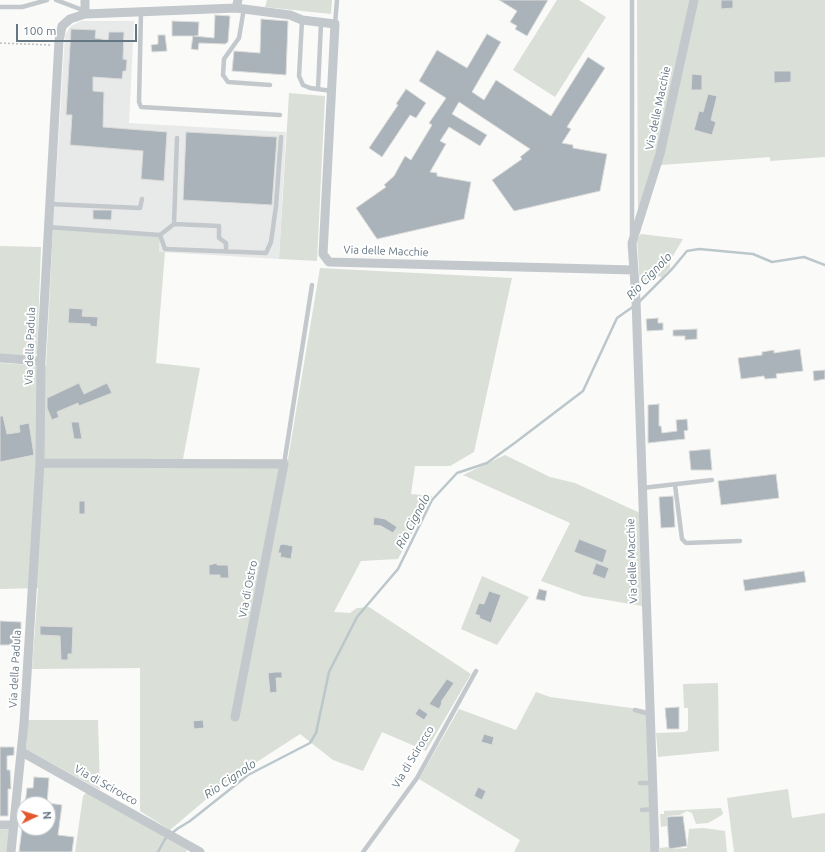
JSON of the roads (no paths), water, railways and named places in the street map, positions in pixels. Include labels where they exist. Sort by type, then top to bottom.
[{"type":"street","points":[[84,0],[85,14]]},
{"type":"street","name":"Via delle Macchie","points":[[655,852],[657,836],[652,783],[636,300],[632,242],[660,154],[694,0]]},
{"type":"street","points":[[239,5],[290,15],[302,20],[335,24]]},
{"type":"street","name":"Via della Padula","points":[[12,852],[22,752],[40,463],[41,361],[48,227],[59,45],[64,24],[85,14],[142,12],[239,5]]},
{"type":"street","name":"Via delle Macchie","points":[[335,24],[323,254],[329,262],[634,270]]},
{"type":"street","points":[[0,358],[41,361]]},
{"type":"street","points":[[40,463],[286,464]]},
{"type":"street","name":"Via di Ostro","points":[[235,717],[286,464]]},
{"type":"street","name":"Via di Scirocco","points":[[22,752],[63,771],[84,790],[133,810],[165,832],[200,852]]},
{"type":"street","points":[[0,825],[14,825]]},
{"type":"lane","points":[[0,7],[22,6],[47,0]]},
{"type":"lane","points":[[56,0],[80,9],[85,14]]},
{"type":"lane","name":"Via delle Macchie","points":[[335,24],[337,0]]},
{"type":"lane","name":"Via delle Macchie","points":[[632,0],[632,242]]},
{"type":"lane","points":[[239,5],[239,38],[224,59],[223,75],[228,82],[270,85]]},
{"type":"lane","points":[[142,12],[139,102],[142,107],[280,115]]},
{"type":"lane","points":[[302,20],[299,76],[303,85],[318,90],[332,91]]},
{"type":"lane","points":[[318,90],[322,23]]},
{"type":"lane","points":[[160,235],[165,248],[266,253],[271,242],[276,206],[281,137]]},
{"type":"lane","points":[[174,224],[177,138]]},
{"type":"lane","points":[[50,204],[140,208],[142,199]]},
{"type":"lane","points":[[48,227],[160,235],[174,224],[219,226],[219,238],[226,243],[226,251]]},
{"type":"lane","points":[[286,464],[312,285]]},
{"type":"lane","points":[[642,488],[712,480]]},
{"type":"lane","points":[[675,485],[682,539],[686,543],[740,541]]},
{"type":"lane","name":"Via di Scirocco","points":[[363,852],[417,778],[476,671]]},
{"type":"lane","points":[[635,710],[650,714]]},
{"type":"lane","points":[[640,783],[652,783]]},
{"type":"lane","points":[[642,810],[654,809]]},
{"type":"waterway","name":"Rio Cignolo","points":[[638,303],[672,269],[687,251],[699,249],[753,254],[772,262],[804,257],[825,265]]},
{"type":"waterway","name":"Rio Cignolo","points":[[158,852],[165,839],[248,775],[310,743],[316,733],[329,672],[357,617],[398,569],[432,500],[457,473],[487,463],[583,391],[617,318],[634,306]]}]
